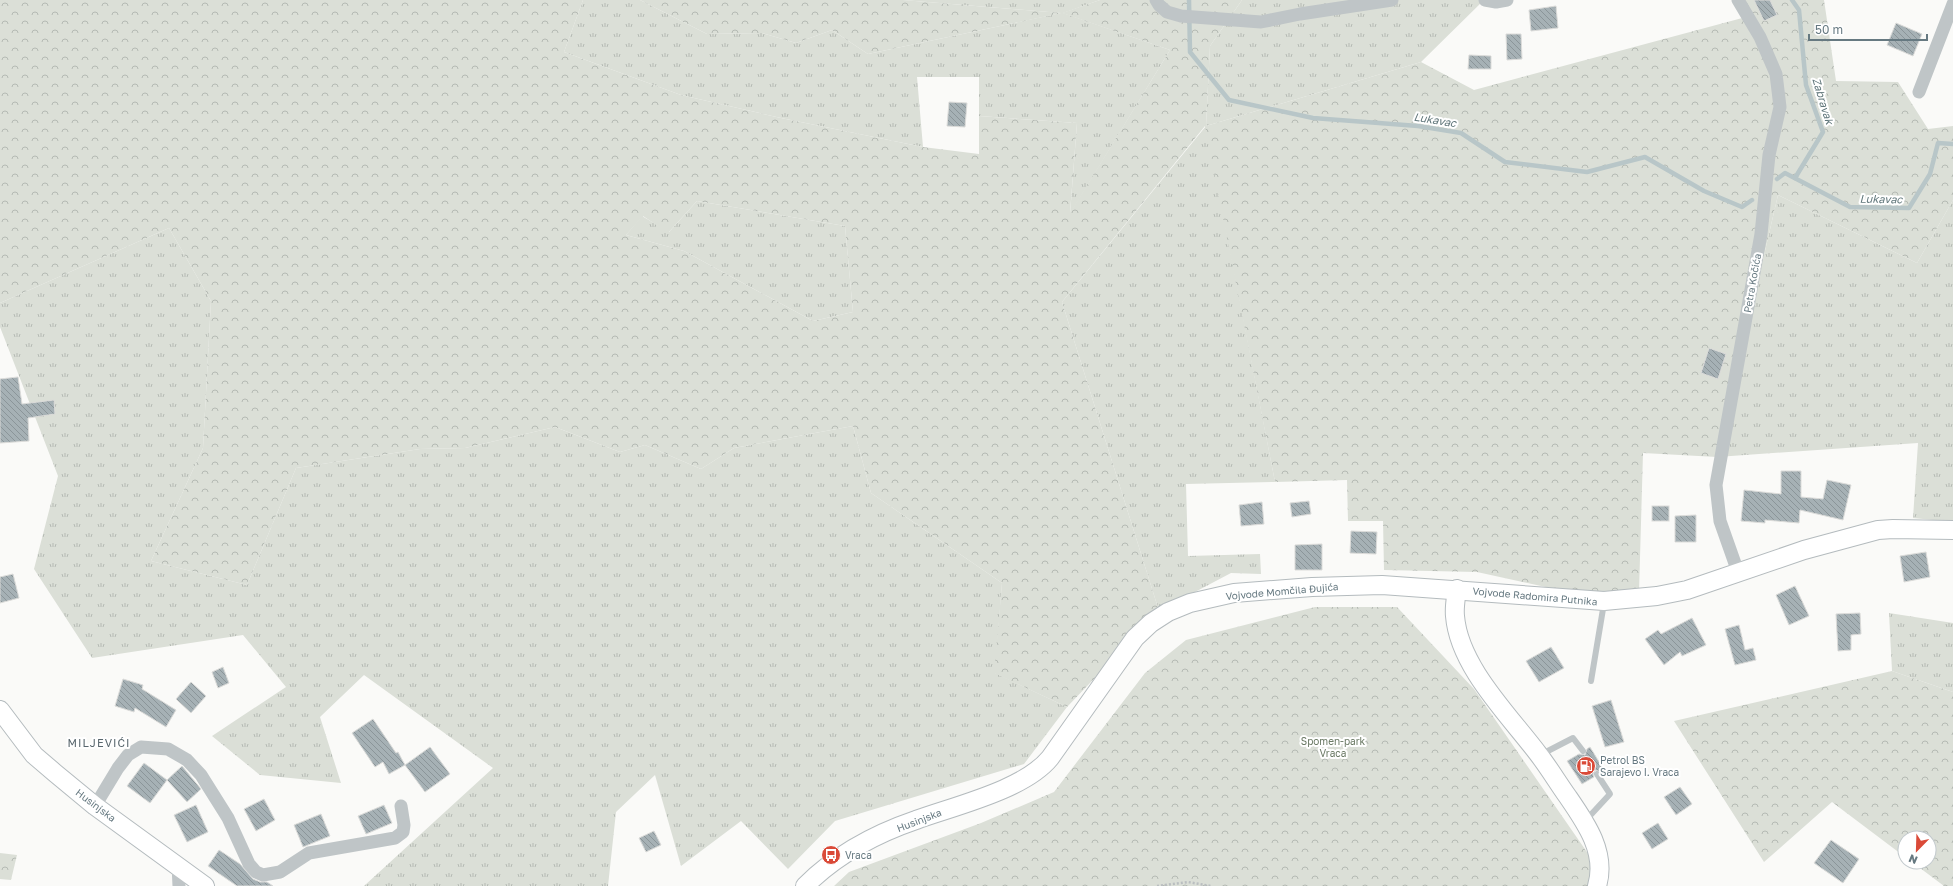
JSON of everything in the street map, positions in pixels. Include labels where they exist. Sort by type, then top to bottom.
[{"type":"main road","name":"Vojvode Radomira Putnika","points":[[1457,589],[1604,601],[1657,596],[1708,584],[1738,572],[1842,539],[1878,530],[1953,530]]},
{"type":"main road","name":"Vojvode Momčila Đujića","points":[[1041,767],[1050,758],[1135,638],[1151,623],[1168,612],[1190,603],[1234,592],[1312,587],[1382,585],[1457,589]]},
{"type":"main road","points":[[1457,589],[1455,617],[1458,634],[1469,659],[1485,686],[1540,755],[1585,822],[1597,849],[1600,874],[1597,886]]},
{"type":"main road","name":"Husinjska","points":[[0,710],[34,755],[95,806],[205,886]]},
{"type":"main road","name":"Husinjska","points":[[805,886],[841,855],[865,842],[914,820],[1011,785],[1041,767]]},
{"type":"street","points":[[1156,0],[1159,5],[1168,12],[1181,16],[1261,22],[1300,14],[1392,0]]},
{"type":"street","points":[[1485,0],[1496,2],[1507,0]]},
{"type":"street","name":"Petra Kočića","points":[[1738,0],[1760,37],[1776,74],[1780,107],[1769,155],[1761,234],[1716,485],[1720,520],[1738,572]]},
{"type":"street","points":[[1919,92],[1953,4]]},
{"type":"street","points":[[95,806],[118,768],[128,756],[141,747],[168,749],[186,760],[201,775],[228,818],[249,864],[256,872],[263,874],[280,872],[309,853],[395,838],[403,832],[404,825],[401,806]]},
{"type":"street","points":[[178,866],[179,886]]},
{"type":"lane","points":[[1591,681],[1604,601]]},
{"type":"lane","points":[[1540,755],[1573,738],[1583,751]]},
{"type":"lane","points":[[1585,822],[1610,794],[1597,774]]},
{"type":"path","points":[[1157,886],[1188,882],[1211,886]]},
{"type":"green space","points":[[0,0],[583,0],[564,52],[681,95],[781,118],[923,147],[979,154],[979,116],[1077,123],[1070,213],[1170,50],[1062,13],[1100,0],[1242,0],[1210,46],[1206,126],[1421,62],[1474,90],[1746,17],[1740,0],[1824,0],[1836,81],[1898,82],[1928,129],[1953,126],[1953,200],[1917,263],[1778,195],[1717,457],[1643,453],[1639,593],[1564,591],[1477,572],[1384,570],[1383,521],[1348,521],[1347,480],[1275,482],[1205,126],[1062,302],[1159,611],[1067,707],[994,673],[1002,583],[871,493],[853,426],[734,448],[701,469],[645,445],[620,452],[555,427],[465,448],[420,449],[296,468],[247,585],[151,561],[203,448],[211,301],[169,228],[0,303]],"holes":[[[697,201],[845,226],[853,312],[813,321],[684,251],[626,235],[643,216],[668,233]]]},
{"type":"green space","points":[[583,0],[640,0],[707,34],[762,33],[796,43],[832,30],[868,54],[1061,13],[903,0],[1100,0],[1063,13],[1170,50],[1070,214],[1077,123],[979,116],[979,77],[917,77],[923,147],[781,118],[681,95],[564,52]]},
{"type":"green space","points":[[640,0],[903,0],[1062,13],[868,54],[832,30],[796,43],[762,33],[707,34]]},
{"type":"green space","points":[[1242,0],[1484,0],[1421,62],[1206,126],[1210,46]]},
{"type":"green space","points":[[1206,126],[1275,482],[1186,484],[1188,556],[1260,554],[1261,574],[1231,573],[1159,611],[1062,302]]},
{"type":"green space","points":[[1778,195],[1917,263],[1953,200],[1953,522],[1913,518],[1918,443],[1717,457]]},
{"type":"green space","points":[[697,201],[845,226],[853,312],[813,321],[684,251],[626,235],[642,216],[669,232]]},
{"type":"green space","points":[[169,228],[211,301],[203,448],[151,561],[247,585],[296,468],[420,449],[465,448],[555,427],[620,452],[645,445],[701,469],[734,448],[853,426],[871,493],[1002,583],[995,673],[1067,707],[1024,764],[835,821],[788,869],[741,821],[681,866],[655,775],[616,812],[608,886],[364,886],[493,768],[364,675],[320,717],[341,783],[260,775],[212,736],[286,687],[243,635],[92,658],[34,569],[58,476],[0,327],[0,303]]},
{"type":"green space","name":"Spomen-park Vraca","points":[[1315,607],[1397,607],[1474,689],[1598,868],[1590,886],[834,886],[849,872],[981,823],[1054,792],[1145,673],[1186,640]]},
{"type":"green space","points":[[1889,613],[1953,623],[1953,692],[1892,671]]},
{"type":"green space","points":[[1892,671],[1953,692],[1953,886],[1944,886],[1923,870],[1937,870],[1937,830],[1897,830],[1897,851],[1832,802],[1764,862],[1674,721]]},
{"type":"green space","points":[[0,853],[17,855],[11,880],[0,879]]},
{"type":"building","points":[[1754,0],[1770,0],[1777,15],[1764,21]]},
{"type":"building","points":[[1556,6],[1558,28],[1531,31],[1529,10]]},
{"type":"building","points":[[1896,23],[1922,34],[1913,56],[1887,45]]},
{"type":"building","points":[[1506,34],[1521,34],[1522,59],[1507,60]]},
{"type":"building","points":[[1469,55],[1491,56],[1491,69],[1468,69]]},
{"type":"building","points":[[949,102],[967,103],[965,127],[947,126]]},
{"type":"building","points":[[1709,348],[1726,354],[1718,379],[1701,373]]},
{"type":"building","points":[[18,377],[22,404],[54,400],[55,414],[28,418],[29,441],[0,443],[0,379]]},
{"type":"building","points":[[1781,471],[1801,471],[1801,497],[1823,499],[1827,480],[1851,485],[1843,520],[1800,510],[1799,523],[1765,520],[1765,523],[1741,521],[1744,490],[1781,494]]},
{"type":"building","points":[[1309,501],[1311,514],[1292,517],[1290,503]]},
{"type":"building","points":[[1262,502],[1264,524],[1241,526],[1239,505]]},
{"type":"building","points":[[1652,506],[1669,506],[1669,521],[1652,521]]},
{"type":"building","points":[[1696,515],[1696,542],[1675,542],[1675,516]]},
{"type":"building","points":[[1351,531],[1377,532],[1376,554],[1350,553]]},
{"type":"building","points":[[1322,544],[1322,570],[1295,570],[1295,545]]},
{"type":"building","points":[[1926,552],[1930,577],[1904,582],[1900,556]]},
{"type":"building","points":[[13,574],[19,598],[0,603],[0,577]]},
{"type":"building","points":[[1795,586],[1809,616],[1789,625],[1776,595]]},
{"type":"building","points":[[1860,613],[1861,634],[1851,635],[1851,650],[1838,651],[1836,614]]},
{"type":"building","points":[[1692,618],[1706,645],[1682,656],[1680,652],[1664,665],[1645,639],[1658,630],[1661,634]]},
{"type":"building","points":[[1739,625],[1745,650],[1753,648],[1756,660],[1735,665],[1725,629]]},
{"type":"building","points":[[1551,647],[1564,668],[1539,682],[1526,661]]},
{"type":"building","points":[[223,667],[229,683],[218,688],[212,672]]},
{"type":"building","points":[[123,679],[143,685],[142,689],[176,710],[166,727],[135,708],[134,712],[115,706]]},
{"type":"building","points":[[191,682],[206,696],[191,713],[176,699]]},
{"type":"building","points":[[1611,700],[1624,742],[1605,747],[1592,706]]},
{"type":"building","points":[[373,719],[396,753],[398,752],[405,765],[389,774],[383,762],[375,767],[352,733]]},
{"type":"building","points":[[430,747],[450,774],[425,792],[405,765]]},
{"type":"building","name":"Petrol BS Sarajevo I. Vraca","points":[[1590,747],[1604,770],[1601,772],[1595,770],[1593,774],[1594,777],[1582,784],[1567,761],[1579,754],[1585,755],[1587,749]]},
{"type":"building","points":[[144,763],[167,780],[150,803],[127,786]]},
{"type":"building","points":[[182,766],[201,789],[187,802],[167,780]]},
{"type":"building","points":[[1680,787],[1692,804],[1676,815],[1664,797]]},
{"type":"building","points":[[264,799],[275,820],[256,831],[244,809]]},
{"type":"building","points":[[196,805],[208,832],[187,842],[174,815]]},
{"type":"building","points":[[384,805],[392,823],[366,834],[358,816]]},
{"type":"building","points":[[321,814],[330,836],[303,847],[294,825]]},
{"type":"building","points":[[1658,823],[1668,839],[1652,849],[1642,833]]},
{"type":"building","points":[[654,831],[661,845],[646,852],[639,838]]},
{"type":"building","points":[[1831,840],[1859,859],[1843,883],[1814,863]]},
{"type":"building","points":[[219,850],[240,864],[253,879],[260,882],[267,882],[273,886],[237,886],[208,866]]},
{"type":"waterway","name":"Lukavac","points":[[1189,0],[1190,52],[1229,100],[1313,118],[1418,126],[1461,133],[1505,162],[1587,172],[1645,157],[1704,191],[1742,207],[1752,200]]},
{"type":"waterway","name":"Zabravak","points":[[1792,0],[1799,10],[1806,85],[1823,132],[1795,178]]},
{"type":"waterway","name":"Lukavac","points":[[1777,179],[1785,173],[1850,207],[1909,208],[1930,174],[1938,143],[1953,144]]},
{"type":"place","name":"Petrol BS Sarajevo I. Vraca","points":[[1586,766]]},
{"type":"place","name":"Vraca","points":[[831,855]]},
{"type":"district","name":"MILJEVIĆI","points":[[99,743]]}]
